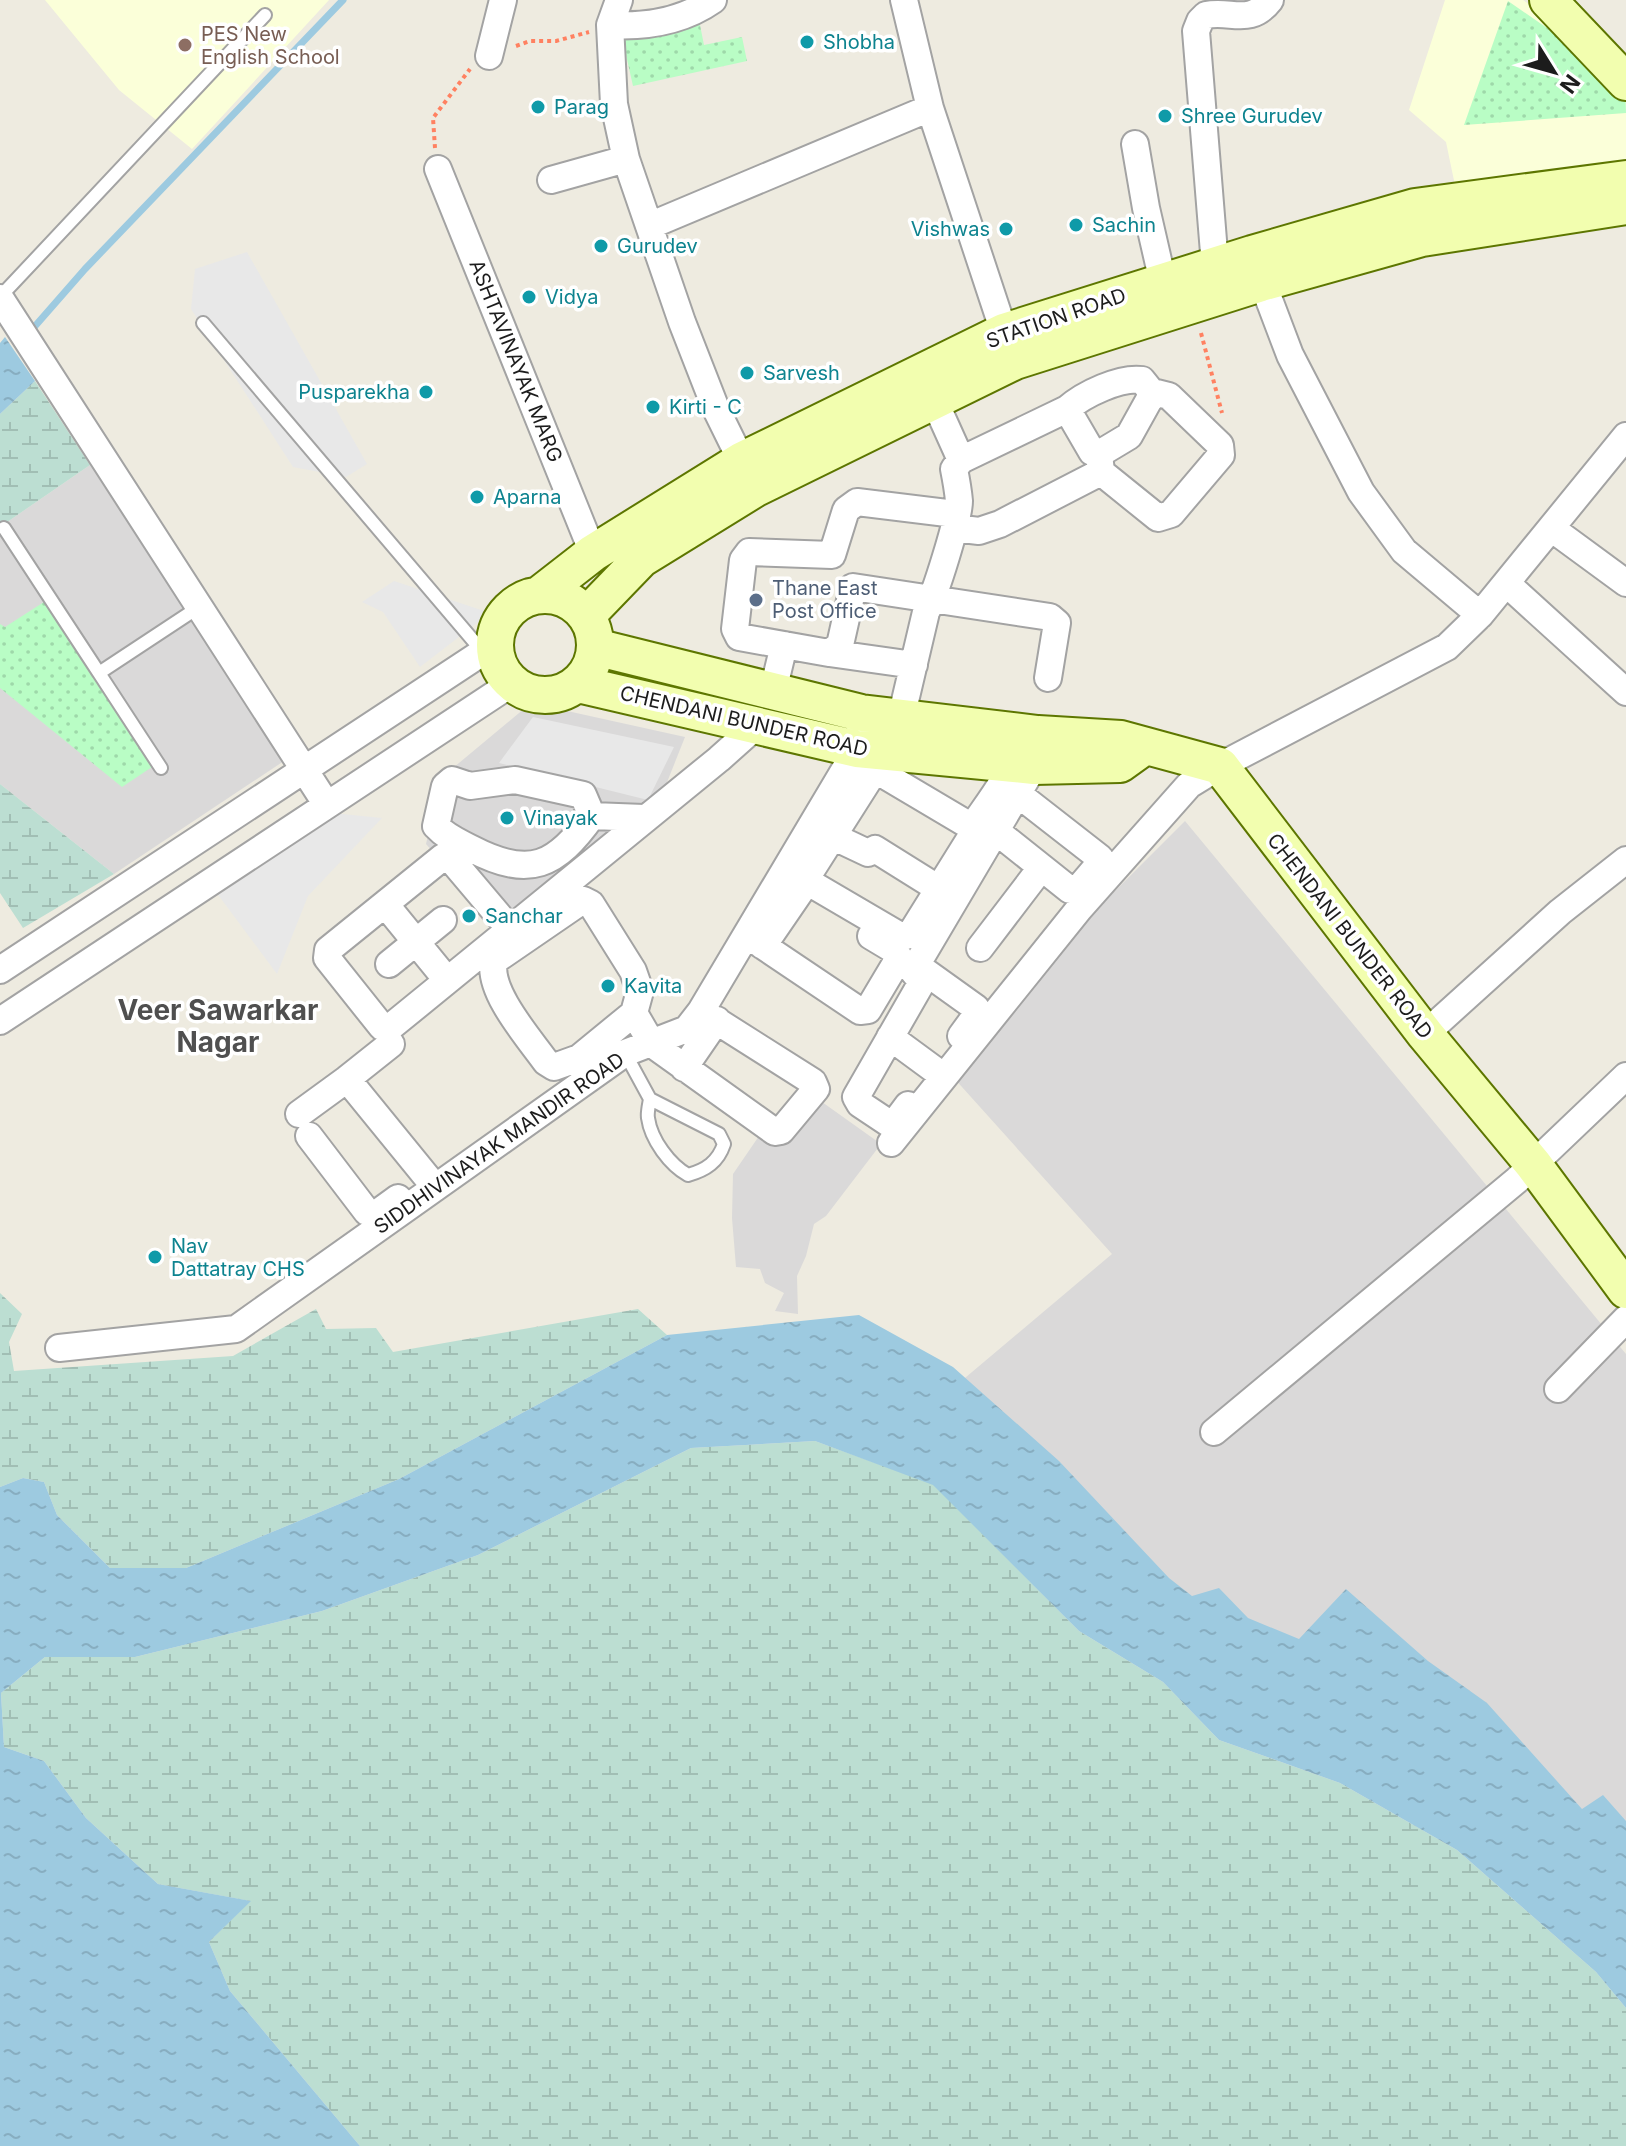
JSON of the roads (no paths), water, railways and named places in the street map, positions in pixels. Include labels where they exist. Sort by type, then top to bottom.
[{"type":"main road","points":[[1559,1],[1626,58]]},
{"type":"main road","points":[[1559,1],[1626,81]]},
{"type":"main road","name":"STATION ROAD","points":[[748,475],[934,400],[1015,361],[1194,304],[1257,268],[1415,207],[1626,179]]},
{"type":"main road","name":"STATION ROAD","points":[[539,595],[1004,332],[1215,265],[1257,268],[1626,206]]},
{"type":"main road","name":"STATION ROAD","points":[[591,631],[619,549]]},
{"type":"main road","points":[[539,595],[557,596],[573,603],[591,631],[590,667],[578,684],[556,694],[533,694],[512,683],[489,648],[508,612],[522,601],[539,595]]},
{"type":"main road","name":"CHENDANI BUNDER ROAD","points":[[591,631],[773,691],[861,713],[901,718],[1025,758]]},
{"type":"main road","name":"CHENDANI BUNDER ROAD","points":[[578,684],[857,749],[1120,764],[1145,746],[1220,766],[1425,1034],[1533,1164],[1626,1290]]},
{"type":"street","points":[[489,56],[503,0]]},
{"type":"street","points":[[619,0],[610,25],[614,104],[626,159],[716,409],[748,475]]},
{"type":"street","points":[[610,25],[638,27],[697,11],[713,0]]},
{"type":"street","points":[[904,0],[930,108],[1004,332]]},
{"type":"street","points":[[1215,265],[1196,31],[1206,15],[1253,16],[1270,0]]},
{"type":"street","points":[[649,226],[930,108]]},
{"type":"street","points":[[1135,144],[1163,282]]},
{"type":"street","points":[[551,180],[626,159]]},
{"type":"street","name":"ASHTAVINAYAK MARG","points":[[438,169],[619,549]]},
{"type":"street","points":[[1257,268],[1290,355],[1361,492],[1404,551],[1480,615]]},
{"type":"street","points":[[0,298],[327,805]]},
{"type":"street","points":[[901,718],[926,612],[959,505],[954,469],[961,460],[1067,409],[1077,400],[1130,378],[1142,380],[1154,395],[1169,396],[1220,445],[1221,455],[1171,514],[1158,518],[1100,463],[1067,409]]},
{"type":"street","points":[[832,555],[846,510],[857,502],[955,521],[979,531],[1000,524],[1100,463],[1129,436],[1154,395]]},
{"type":"street","points":[[934,400],[961,460]]},
{"type":"street","points":[[891,1143],[939,1073],[1189,785],[1447,647],[1480,615],[1626,436]]},
{"type":"street","points":[[1551,528],[1626,583]]},
{"type":"street","points":[[832,555],[749,552],[743,560],[735,629],[739,637],[914,665]]},
{"type":"street","points":[[829,653],[840,645],[853,587],[832,555]]},
{"type":"street","points":[[1506,583],[1626,692]]},
{"type":"street","points":[[853,587],[1050,617],[1057,623],[1048,678]]},
{"type":"street","points":[[773,691],[784,645]]},
{"type":"street","points":[[0,970],[489,648]]},
{"type":"street","points":[[0,1021],[512,683]]},
{"type":"street","points":[[857,749],[861,713]]},
{"type":"street","points":[[510,929],[450,858],[443,857],[328,950],[327,958],[382,1027],[388,1029],[719,759],[756,726]]},
{"type":"street","name":"SIDDHIVINAYAK MANDIR ROAD","points":[[59,1348],[236,1329],[431,1182],[625,1053],[687,1029],[709,1016],[793,880],[857,749]]},
{"type":"street","points":[[793,880],[839,827],[873,773],[881,773],[984,829],[1070,890],[1078,889],[1101,862],[1100,858],[1025,758],[984,829],[913,971],[922,982],[856,1097],[860,1104],[890,1124],[918,1100]]},
{"type":"street","points":[[452,780],[470,786],[515,780],[583,795],[592,816],[572,844],[548,861],[516,867],[479,853],[443,834],[436,826],[445,786],[452,780]]},
{"type":"street","points":[[592,816],[644,818]]},
{"type":"street","points":[[839,827],[873,837],[875,849],[939,889]]},
{"type":"street","points":[[793,880],[902,937],[910,935],[973,834],[984,829]]},
{"type":"street","points":[[1425,1034],[1560,912],[1626,860]]},
{"type":"street","points":[[980,948],[1041,868]]},
{"type":"street","points":[[755,940],[860,1011],[868,1010],[899,958],[896,951],[793,880]]},
{"type":"street","points":[[634,1013],[579,1058],[554,1067],[546,1062],[500,995],[492,970],[494,961],[583,900],[591,904],[633,971],[640,991],[634,1013],[652,1044],[684,1068],[775,1132],[781,1131],[816,1089],[813,1082],[709,1016],[684,1068]]},
{"type":"street","points":[[385,904],[447,980]]},
{"type":"street","points":[[1000,996],[1071,905],[1079,909]]},
{"type":"street","points":[[389,964],[443,920]]},
{"type":"street","points":[[916,965],[976,1008],[977,1014],[939,1073]]},
{"type":"street","points":[[890,1037],[939,1073]]},
{"type":"street","points":[[391,1044],[347,1079],[304,1125],[367,1212],[376,1214],[431,1182],[467,1145]]},
{"type":"street","points":[[1214,1432],[1517,1180],[1626,1076]]},
{"type":"street","points":[[347,1079],[431,1182]]},
{"type":"street","points":[[1558,1389],[1626,1319]]},
{"type":"lane","points":[[0,298],[265,15]]},
{"type":"lane","points":[[203,323],[489,648]]},
{"type":"lane","points":[[4,528],[161,768]]},
{"type":"lane","points":[[99,673],[199,607]]},
{"type":"lane","points":[[625,1053],[650,1099],[719,1134],[724,1144],[720,1156],[703,1171],[688,1175],[677,1169],[656,1140],[647,1117],[650,1099]]},
{"type":"water","points":[[5,337],[35,381],[0,414],[0,343]]},
{"type":"water","points":[[859,1315],[953,1367],[1059,1461],[1169,1578],[1192,1596],[1219,1588],[1248,1618],[1299,1639],[1346,1589],[1428,1661],[1487,1703],[1582,1809],[1603,1795],[1626,1821],[1626,2008],[1596,1972],[1457,1850],[1340,1783],[1219,1740],[1163,1682],[1079,1631],[933,1485],[815,1441],[691,1448],[478,1555],[322,1611],[135,1657],[45,1657],[1,1693],[4,1747],[44,1761],[86,1818],[158,1884],[251,1901],[209,1942],[230,1991],[360,2146],[0,2146],[0,1487],[23,1478],[44,1482],[57,1515],[110,1568],[186,1568],[399,1479],[667,1335]]},
{"type":"waterway","points":[[29,333],[85,269],[343,0]]},
{"type":"place","name":"Shobha","points":[[807,42]]},
{"type":"place","name":"PES New English School","points":[[185,45]]},
{"type":"place","name":"Parag","points":[[538,107]]},
{"type":"place","name":"Shree Gurudev","points":[[1165,116]]},
{"type":"place","name":"Sachin","points":[[1076,225]]},
{"type":"place","name":"Vishwas","points":[[1006,229]]},
{"type":"place","name":"Gurudev","points":[[601,246]]},
{"type":"place","name":"Vidya","points":[[529,297]]},
{"type":"place","name":"Sarvesh","points":[[747,373]]},
{"type":"place","name":"Pusparekha","points":[[426,392]]},
{"type":"place","name":"Kirti - C","points":[[653,407]]},
{"type":"place","name":"Aparna","points":[[477,497]]},
{"type":"place","name":"Thane East Post Office","points":[[756,600]]},
{"type":"place","name":"Vinayak","points":[[507,818]]},
{"type":"place","name":"Sanchar","points":[[469,916]]},
{"type":"place","name":"Kavita","points":[[608,986]]},
{"type":"place","name":"Nav Dattatray CHS","points":[[155,1257]]},
{"type":"district","name":"Veer Sawarkar Nagar","points":[[218,1026]]}]
